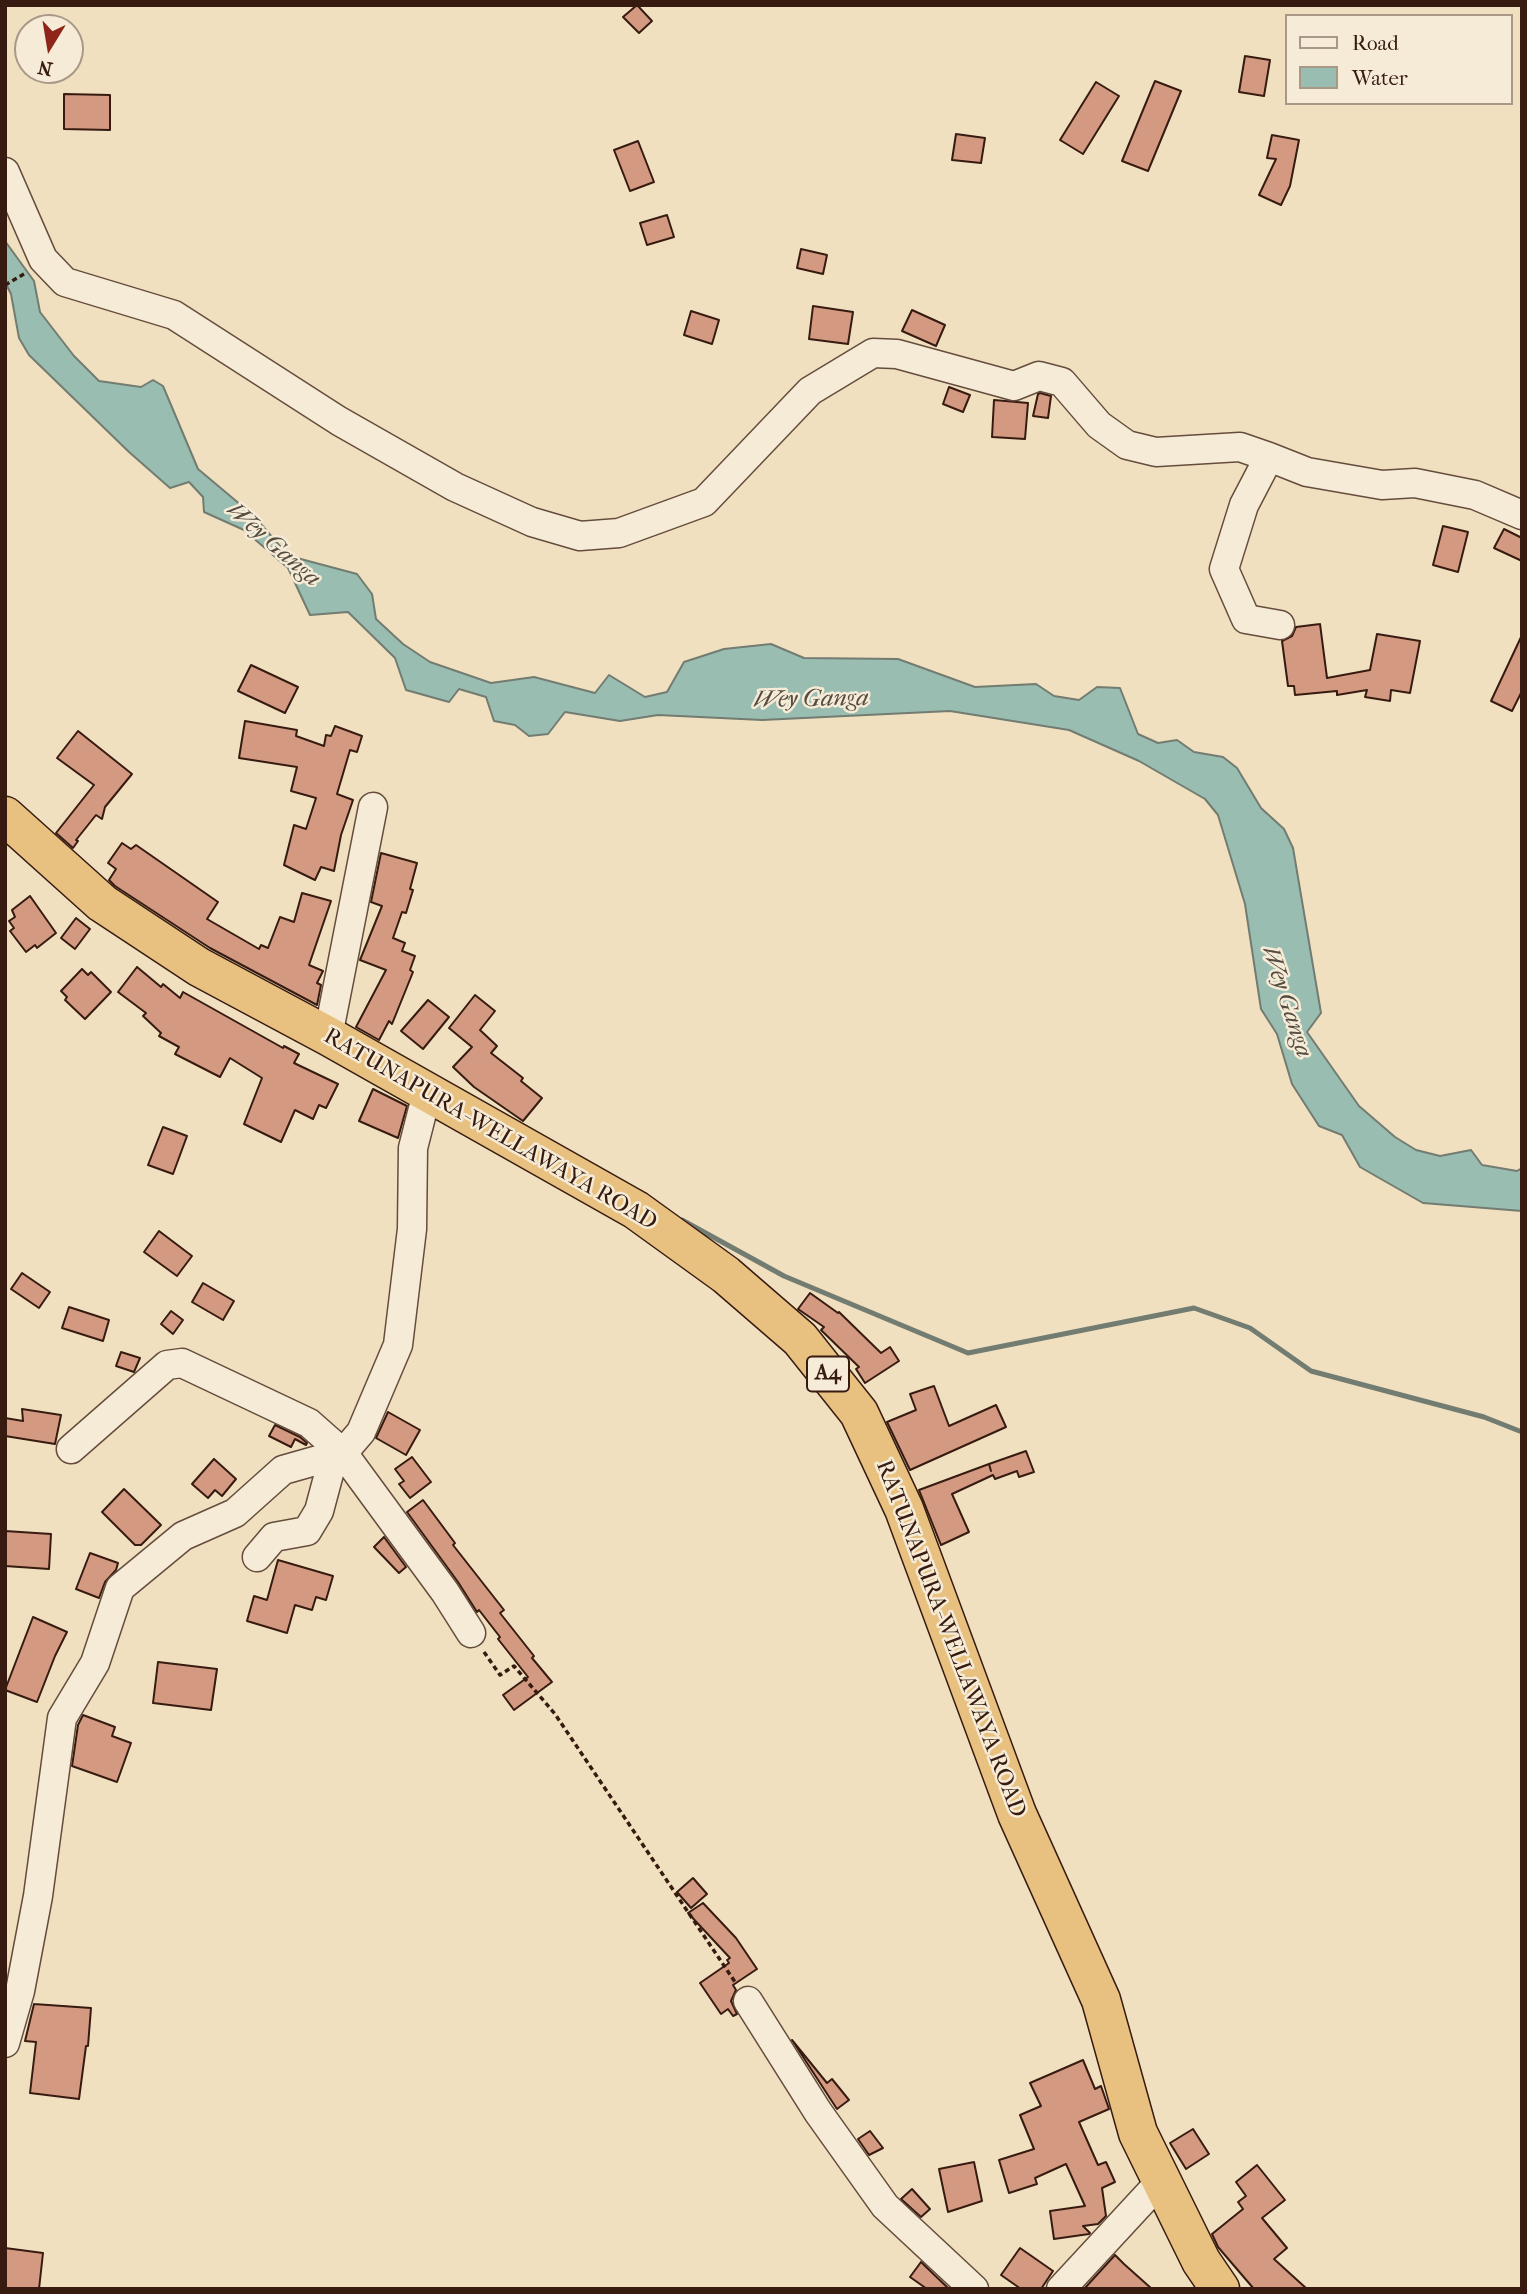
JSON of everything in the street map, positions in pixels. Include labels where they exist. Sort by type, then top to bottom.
[{"type":"highway","name":"RATUNAPURA-WELLAWAYA ROAD","points":[[5,816],[102,903],[199,967],[328,1036],[636,1210],[726,1275],[800,1339],[859,1413],[904,1509],[1017,1814],[1101,2000],[1138,2133],[1201,2261],[1220,2289]]},
{"type":"street","points":[[5,172],[43,259],[65,282],[174,315],[339,421],[455,487],[532,522],[580,536],[620,533],[704,502],[810,391],[873,353],[897,354],[1014,386],[1039,376],[1062,382],[1099,425],[1127,445],[1156,452],[1240,447],[1307,472],[1382,485],[1415,483],[1475,495],[1522,516]]},
{"type":"street","points":[[1269,457],[1244,505],[1224,569],[1247,618],[1280,625]]},
{"type":"street","points":[[328,1036],[373,807]]},
{"type":"street","points":[[257,1558],[274,1537],[307,1531],[318,1511],[338,1454],[361,1432],[398,1346],[412,1229],[413,1148],[427,1093]]},
{"type":"street","points":[[71,1448],[167,1365],[182,1363],[309,1423],[338,1454],[445,1592],[471,1633]]},
{"type":"street","points":[[5,2043],[20,1991],[38,1896],[62,1718],[95,1662],[120,1588],[183,1536],[234,1513],[283,1470],[338,1454]]},
{"type":"street","points":[[748,2001],[818,2112],[885,2206],[974,2289]]},
{"type":"street","points":[[1061,2289],[1160,2182]]},
{"type":"path","points":[[5,285],[26,273]]},
{"type":"path","points":[[471,1633],[500,1675],[514,1667],[555,1714],[748,2001]]},
{"type":"water","name":"Wey Ganga","points":[[5,241],[34,281],[40,312],[74,356],[99,381],[141,387],[153,380],[163,386],[198,469],[254,516],[279,545],[297,558],[357,574],[372,594],[376,619],[403,644],[430,662],[491,683],[534,677],[595,693],[609,675],[645,697],[667,692],[684,662],[724,649],[771,644],[804,658],[898,659],[975,687],[1036,684],[1054,696],[1079,700],[1097,687],[1120,688],[1138,734],[1158,743],[1177,740],[1194,752],[1223,757],[1237,768],[1261,808],[1284,829],[1293,848],[1321,1013],[1307,1032],[1359,1106],[1395,1137],[1416,1150],[1440,1156],[1471,1150],[1482,1165],[1517,1171],[1522,1168],[1522,1211],[1423,1203],[1360,1167],[1342,1135],[1319,1126],[1292,1084],[1277,1034],[1261,1009],[1245,904],[1218,815],[1205,799],[1139,761],[1069,730],[950,711],[762,720],[658,715],[620,721],[565,712],[548,734],[529,736],[515,725],[494,721],[486,697],[459,689],[449,702],[406,690],[395,658],[348,612],[310,615],[288,568],[244,530],[204,512],[203,497],[189,482],[170,488],[29,355],[19,338],[11,294],[5,282]]},
{"type":"building","points":[[637,5],[652,21],[639,33],[623,17]]},
{"type":"building","points":[[1245,56],[1270,60],[1264,96],[1239,92]]},
{"type":"building","points":[[1155,81],[1181,91],[1148,171],[1122,161]]},
{"type":"building","points":[[1096,82],[1119,96],[1083,154],[1060,140]]},
{"type":"building","points":[[64,94],[110,95],[110,130],[64,129]]},
{"type":"building","points":[[956,134],[985,138],[981,163],[952,160]]},
{"type":"building","points":[[1272,135],[1299,140],[1290,186],[1281,205],[1259,195],[1276,159],[1267,158]]},
{"type":"building","points":[[638,141],[654,182],[630,191],[614,150]]},
{"type":"building","points":[[667,215],[674,237],[647,245],[640,223]]},
{"type":"building","points":[[801,249],[827,255],[823,274],[797,268]]},
{"type":"building","points":[[813,306],[853,312],[848,344],[809,339]]},
{"type":"building","points":[[912,310],[945,325],[936,346],[902,331]]},
{"type":"building","points":[[691,311],[719,320],[712,344],[684,335]]},
{"type":"building","points":[[949,387],[970,395],[963,412],[943,404]]},
{"type":"building","points":[[1040,393],[1051,396],[1048,418],[1033,416]]},
{"type":"building","points":[[994,400],[1028,403],[1025,439],[992,437]]},
{"type":"building","points":[[1443,526],[1468,532],[1458,572],[1433,565]]},
{"type":"building","points":[[1504,529],[1522,538],[1522,561],[1494,548]]},
{"type":"building","points":[[1320,624],[1327,678],[1370,670],[1377,634],[1420,641],[1410,693],[1391,690],[1390,701],[1365,697],[1367,690],[1337,695],[1337,691],[1295,695],[1294,686],[1288,686],[1282,641],[1292,636],[1296,627]]},
{"type":"building","points":[[1522,635],[1522,691],[1512,711],[1491,701]]},
{"type":"building","points":[[251,665],[298,687],[285,713],[238,691]]},
{"type":"building","points":[[245,721],[297,730],[296,736],[324,746],[326,735],[331,736],[335,726],[362,736],[357,752],[350,750],[337,794],[353,800],[341,835],[334,871],[321,867],[315,880],[284,865],[294,825],[306,829],[316,798],[291,791],[297,767],[239,758]]},
{"type":"building","points":[[78,731],[132,774],[105,807],[102,819],[96,815],[76,840],[78,841],[73,848],[56,833],[94,785],[57,758]]},
{"type":"building","points":[[122,843],[131,849],[136,845],[218,902],[207,919],[259,949],[261,945],[268,948],[280,917],[294,922],[302,893],[331,901],[309,965],[323,971],[317,983],[321,985],[317,1005],[210,948],[115,886],[109,880],[116,869],[108,863]]},
{"type":"building","points":[[381,853],[417,863],[406,913],[402,912],[393,938],[405,943],[402,951],[415,956],[410,970],[413,972],[392,1024],[389,1021],[379,1040],[356,1027],[386,970],[360,960],[382,906],[371,902]]},
{"type":"building","points":[[30,896],[56,933],[37,948],[35,945],[26,952],[10,931],[14,928],[9,921],[15,917],[12,910]]},
{"type":"building","points":[[76,918],[90,929],[75,949],[61,938]]},
{"type":"building","points":[[137,967],[161,987],[163,984],[180,998],[183,992],[283,1048],[284,1046],[299,1054],[294,1063],[338,1084],[326,1108],[319,1105],[313,1119],[295,1110],[281,1142],[244,1124],[262,1078],[230,1058],[220,1077],[175,1054],[179,1047],[159,1036],[161,1033],[143,1016],[146,1013],[118,992]]},
{"type":"building","points":[[82,969],[88,975],[91,972],[111,992],[85,1019],[65,1000],[67,997],[61,991]]},
{"type":"building","points":[[475,995],[495,1011],[480,1030],[497,1046],[491,1053],[523,1078],[521,1081],[542,1098],[523,1121],[474,1087],[453,1067],[472,1047],[449,1028]]},
{"type":"building","points":[[428,1000],[449,1017],[423,1049],[401,1031]]},
{"type":"building","points":[[373,1089],[407,1106],[398,1138],[359,1121]]},
{"type":"building","points":[[163,1127],[187,1136],[173,1174],[148,1165]]},
{"type":"building","points":[[159,1231],[192,1256],[177,1276],[144,1252]]},
{"type":"building","points":[[22,1273],[50,1292],[39,1308],[11,1289]]},
{"type":"building","points":[[203,1283],[234,1301],[223,1320],[192,1302]]},
{"type":"building","points":[[810,1293],[839,1312],[881,1353],[890,1347],[899,1361],[865,1383],[856,1369],[859,1367],[821,1330],[824,1327],[798,1309]]},
{"type":"building","points":[[69,1307],[109,1320],[103,1341],[62,1328]]},
{"type":"building","points":[[171,1311],[183,1320],[173,1334],[161,1324]]},
{"type":"building","points":[[121,1352],[140,1358],[134,1372],[116,1366]]},
{"type":"building","points":[[934,1386],[949,1426],[996,1405],[1006,1427],[910,1470],[887,1422],[916,1410],[910,1394]]},
{"type":"building","points":[[22,1409],[61,1415],[55,1444],[5,1436],[5,1418],[23,1421]]},
{"type":"building","points":[[388,1412],[420,1430],[406,1455],[376,1438]]},
{"type":"building","points":[[275,1425],[300,1437],[306,1445],[295,1439],[291,1447],[269,1436]]},
{"type":"building","points":[[1026,1451],[1034,1472],[1019,1477],[1017,1471],[995,1479],[993,1475],[952,1494],[969,1532],[941,1545],[919,1490]]},
{"type":"building","points":[[412,1457],[431,1482],[410,1498],[399,1484],[404,1481],[395,1469]]},
{"type":"building","points":[[214,1459],[236,1479],[222,1496],[215,1490],[208,1498],[192,1484]]},
{"type":"building","points":[[124,1489],[161,1525],[141,1545],[135,1545],[102,1512]]},
{"type":"building","points":[[423,1500],[455,1543],[453,1545],[504,1610],[500,1613],[552,1682],[514,1710],[503,1695],[528,1677],[479,1610],[477,1612],[407,1512]]},
{"type":"building","points":[[5,1531],[51,1534],[49,1569],[5,1566]]},
{"type":"building","points":[[384,1537],[406,1567],[399,1573],[374,1547]]},
{"type":"building","points":[[90,1553],[118,1563],[116,1570],[105,1582],[99,1598],[76,1589]]},
{"type":"building","points":[[278,1560],[333,1576],[326,1600],[316,1597],[312,1610],[295,1605],[287,1633],[247,1621],[254,1596],[267,1600]]},
{"type":"building","points":[[33,1617],[67,1632],[37,1702],[5,1690]]},
{"type":"building","points":[[158,1662],[217,1669],[211,1710],[153,1703]]},
{"type":"building","points":[[83,1715],[115,1727],[112,1736],[131,1743],[117,1782],[72,1766],[78,1725]]},
{"type":"building","points":[[693,1878],[707,1894],[691,1908],[677,1892]]},
{"type":"building","points":[[703,1903],[736,1938],[757,1969],[733,1985],[736,1990],[731,2001],[737,2014],[733,2016],[728,2009],[721,2014],[700,1983],[729,1963],[727,1960],[730,1958],[688,1913]]},
{"type":"building","points":[[34,2004],[91,2008],[79,2099],[30,2093],[36,2042],[25,2041]]},
{"type":"building","points":[[792,2040],[827,2083],[832,2079],[849,2100],[837,2109]]},
{"type":"building","points":[[1083,2060],[1095,2089],[1101,2086],[1109,2109],[1079,2122],[1098,2165],[1106,2162],[1115,2182],[1102,2188],[1106,2216],[1098,2224],[1083,2226],[1089,2234],[1054,2239],[1050,2211],[1085,2206],[1066,2164],[1035,2178],[1037,2184],[1009,2193],[999,2160],[1034,2149],[1020,2115],[1041,2106],[1030,2083]]},
{"type":"building","points":[[1193,2129],[1209,2154],[1186,2169],[1170,2143]]},
{"type":"building","points":[[870,2131],[883,2148],[869,2155],[858,2139]]},
{"type":"building","points":[[974,2162],[982,2201],[948,2212],[939,2169]]},
{"type":"building","points":[[1257,2165],[1285,2200],[1262,2218],[1287,2248],[1274,2259],[1307,2289],[1254,2289],[1218,2247],[1212,2234],[1243,2209],[1238,2202],[1246,2196],[1236,2182]]},
{"type":"building","points":[[912,2189],[930,2209],[921,2217],[901,2199]]},
{"type":"building","points":[[5,2248],[43,2253],[39,2289],[5,2289]]},
{"type":"building","points":[[1020,2248],[1053,2271],[1041,2289],[1021,2289],[1001,2275]]},
{"type":"building","points":[[1115,2255],[1124,2264],[1152,2289],[1084,2289]]},
{"type":"building","points":[[921,2262],[949,2289],[927,2289],[910,2277]]},
{"type":"waterway","points":[[682,1220],[784,1276],[968,1353],[1194,1308],[1250,1328],[1311,1371],[1484,1417],[1522,1432]]}]
